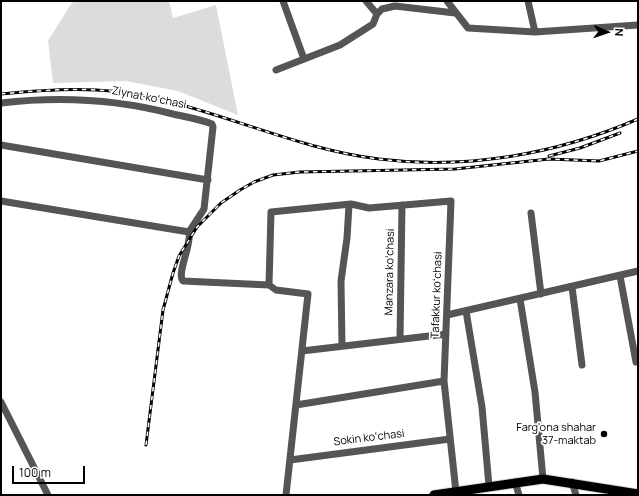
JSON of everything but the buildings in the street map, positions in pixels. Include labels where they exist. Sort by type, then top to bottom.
[{"type":"main road","points":[[434,495],[463,492],[488,486],[543,479],[572,482],[634,494]]},
{"type":"street","points":[[284,1],[304,60]]},
{"type":"street","points":[[366,1],[377,14]]},
{"type":"street","points":[[447,1],[468,28],[535,32],[638,25]]},
{"type":"street","points":[[528,1],[535,32]]},
{"type":"street","points":[[276,70],[340,45],[373,24],[377,14],[382,9],[395,6],[455,13]]},
{"type":"street","name":"Ziynat koʻchasi","points":[[1,103],[31,100],[112,101],[210,123],[213,127],[204,212],[189,232]]},
{"type":"street","points":[[1,145],[208,180]]},
{"type":"street","name":"Tafakkur koʻchasi","points":[[349,205],[369,208],[451,201],[444,381],[450,439],[463,492]]},
{"type":"street","points":[[1,202],[189,232],[190,241],[181,274],[184,281],[269,285],[276,290],[308,294],[286,495]]},
{"type":"street","points":[[269,285],[270,212],[349,205],[347,238],[341,281],[342,346]]},
{"type":"street","name":"Manzara koʻchasi","points":[[400,339],[402,205]]},
{"type":"street","points":[[531,213],[541,294]]},
{"type":"street","points":[[447,315],[638,271]]},
{"type":"street","points":[[620,276],[636,362]]},
{"type":"street","points":[[572,287],[582,365]]},
{"type":"street","points":[[520,298],[535,392],[543,479]]},
{"type":"street","points":[[466,311],[482,407],[488,486]]},
{"type":"street","points":[[302,350],[446,334]]},
{"type":"street","points":[[296,405],[444,381]]},
{"type":"street","points":[[1,402],[48,495]]},
{"type":"street","name":"Sokin koʻchasi","points":[[290,460],[450,439]]},
{"type":"street","points":[[515,482],[519,495]]},
{"type":"street","points":[[572,482],[576,495]]},
{"type":"shaded area","points":[[75,1],[169,1],[173,18],[216,5],[238,115],[178,91],[126,81],[53,83],[48,41],[71,4]]},
{"type":"railway","points":[[1,94],[58,90],[114,91],[133,94],[179,104],[322,148],[379,159],[412,162],[478,160],[544,150],[576,142],[638,119]]},
{"type":"railway","points":[[549,156],[580,148],[620,133]]},
{"type":"railway","points":[[146,445],[163,310],[179,256],[197,227],[221,203],[240,190],[254,182],[273,175],[300,172],[455,169],[549,159],[599,161],[638,151]]},
{"type":"place","name":"Farg'ona shahar 37-maktab","points":[[604,434]]}]
